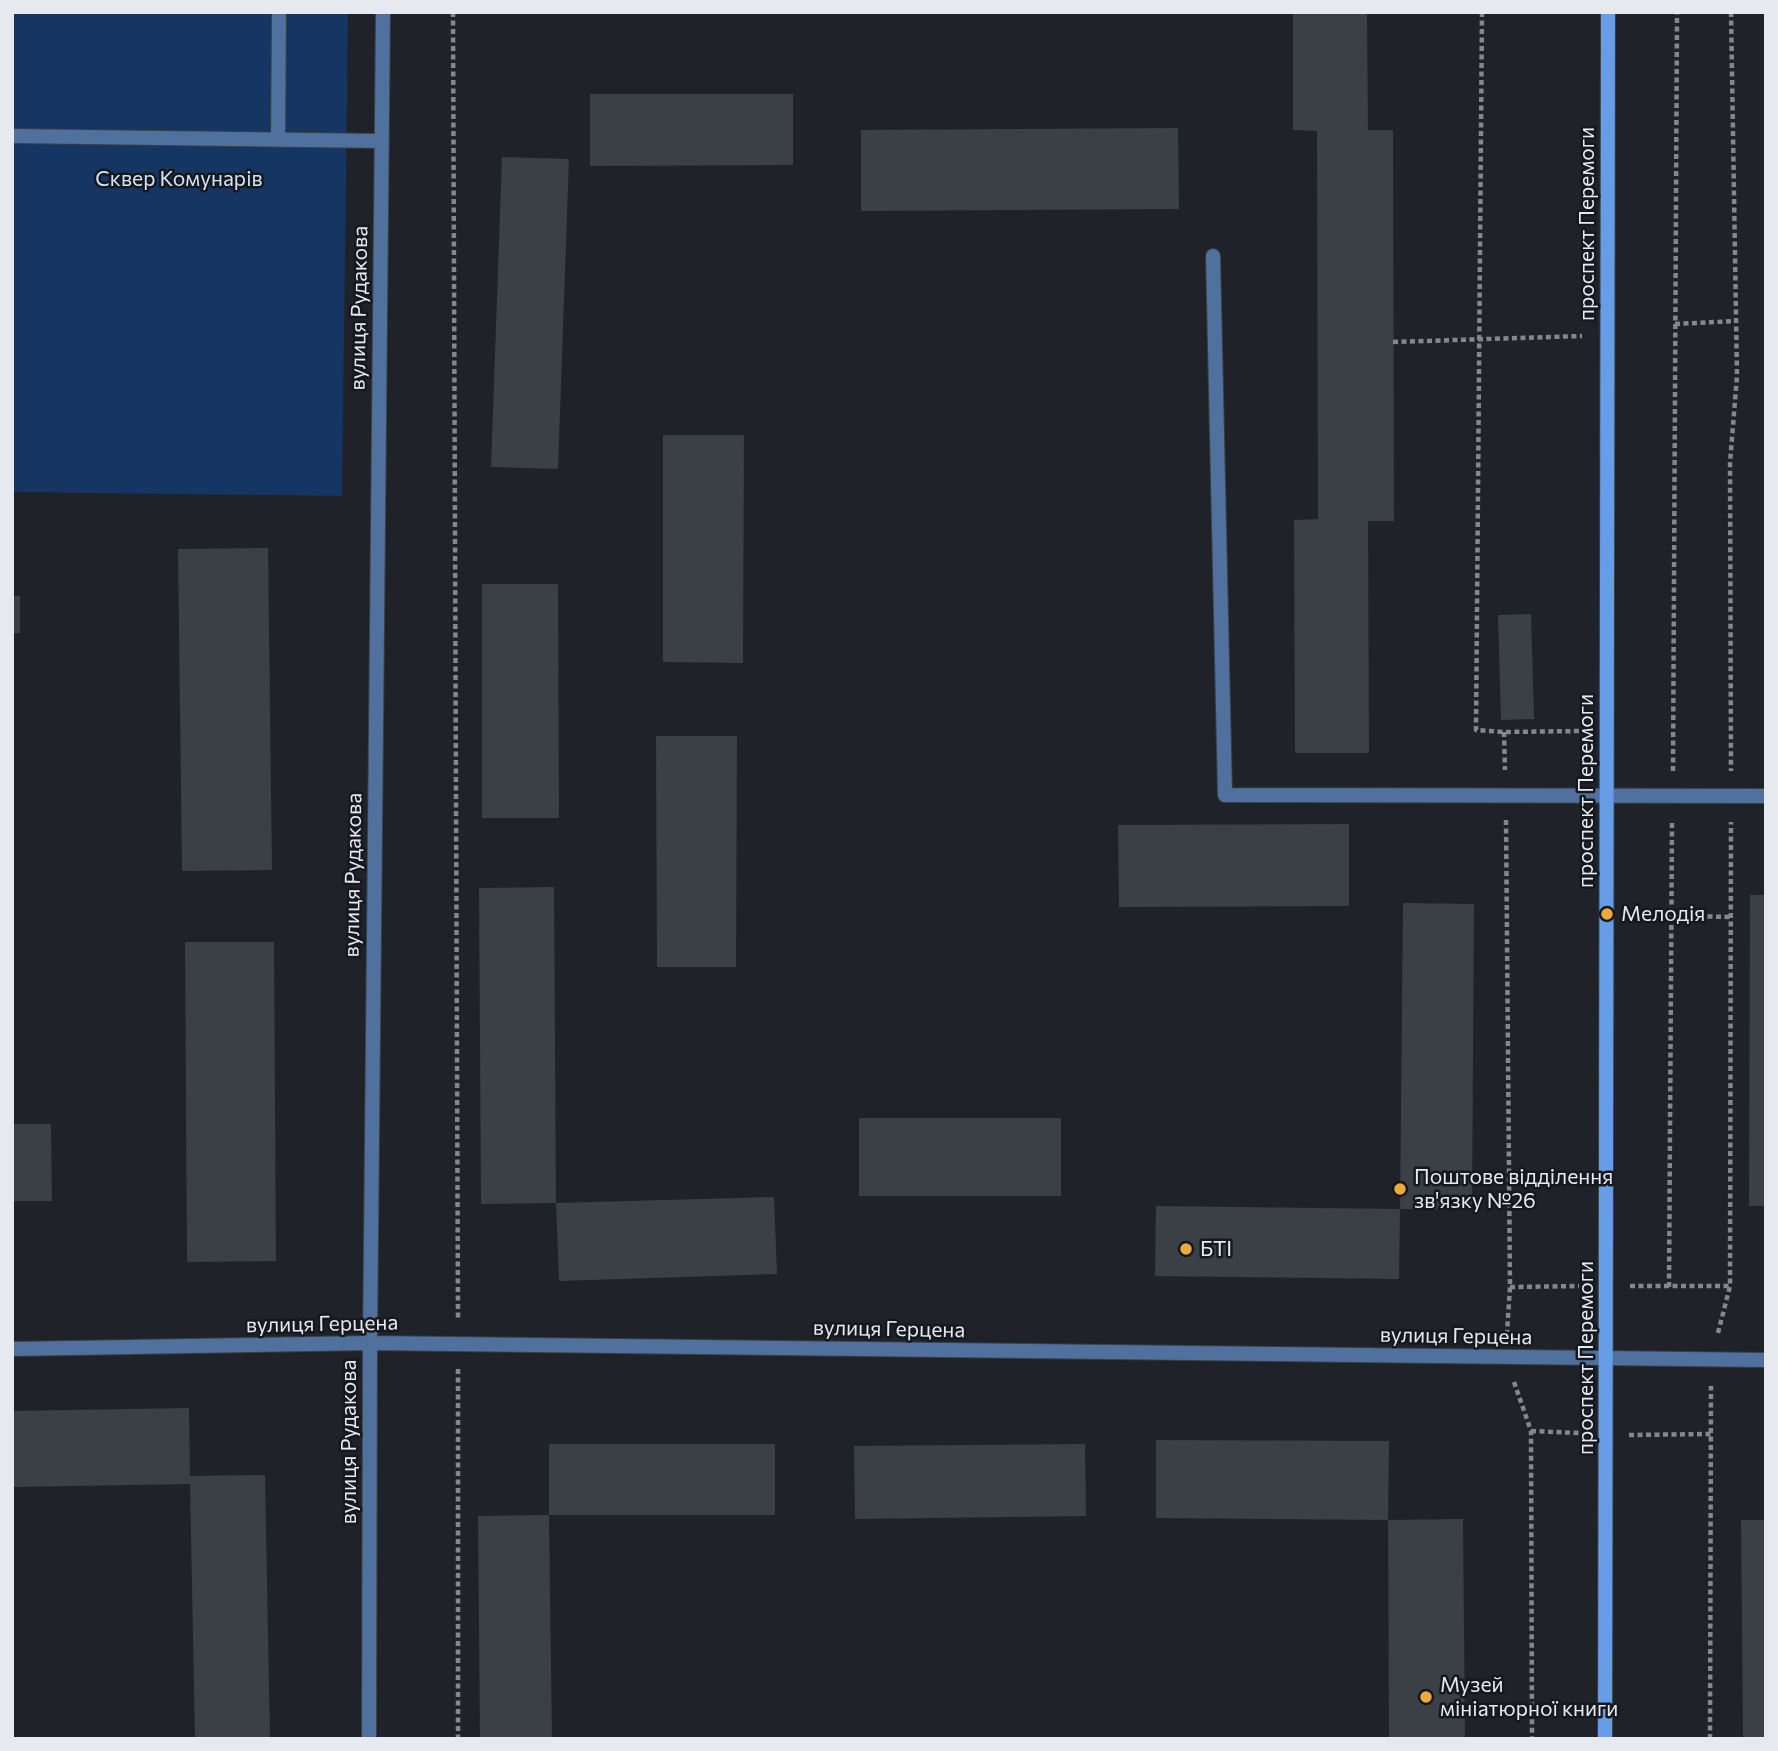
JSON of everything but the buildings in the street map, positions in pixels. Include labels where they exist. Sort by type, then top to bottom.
[{"type":"main road","name":"проспект Перемоги","points":[[1605,1739],[1608,12]]},
{"type":"street","points":[[278,140],[279,12]]},
{"type":"street","name":"вулиця Рудакова","points":[[369,1739],[370,1343],[383,12]]},
{"type":"street","points":[[12,136],[381,141]]},
{"type":"street","points":[[1213,256],[1225,796],[1766,796]]},
{"type":"street","name":"вулиця Герцена","points":[[12,1349],[370,1343],[1766,1360]]},
{"type":"path","points":[[453,12],[458,1739]]},
{"type":"path","points":[[1482,12],[1476,730],[1607,730]]},
{"type":"path","points":[[1669,1287],[1677,12]]},
{"type":"path","points":[[1710,1739],[1712,1359],[1730,1286],[1730,463],[1737,376],[1731,12]]},
{"type":"path","points":[[1675,324],[1735,321]]},
{"type":"path","points":[[1394,342],[1608,335]]},
{"type":"path","points":[[1504,732],[1510,1287],[1505,1357],[1531,1430],[1532,1739]]},
{"type":"path","points":[[1607,914],[1732,916]]},
{"type":"path","points":[[1531,1430],[1607,1435],[1711,1434]]},
{"type":"green space","name":"Сквер Комунарів","points":[[12,12],[348,12],[342,496],[12,492]]},
{"type":"place","name":"Мелодія","points":[[1607,914]]},
{"type":"place","name":"Поштове відділення зв'язку №26","points":[[1400,1189]]},
{"type":"place","name":"БТІ","points":[[1186,1249]]},
{"type":"place","name":"Музей мініатюрної книги","points":[[1426,1697]]}]
